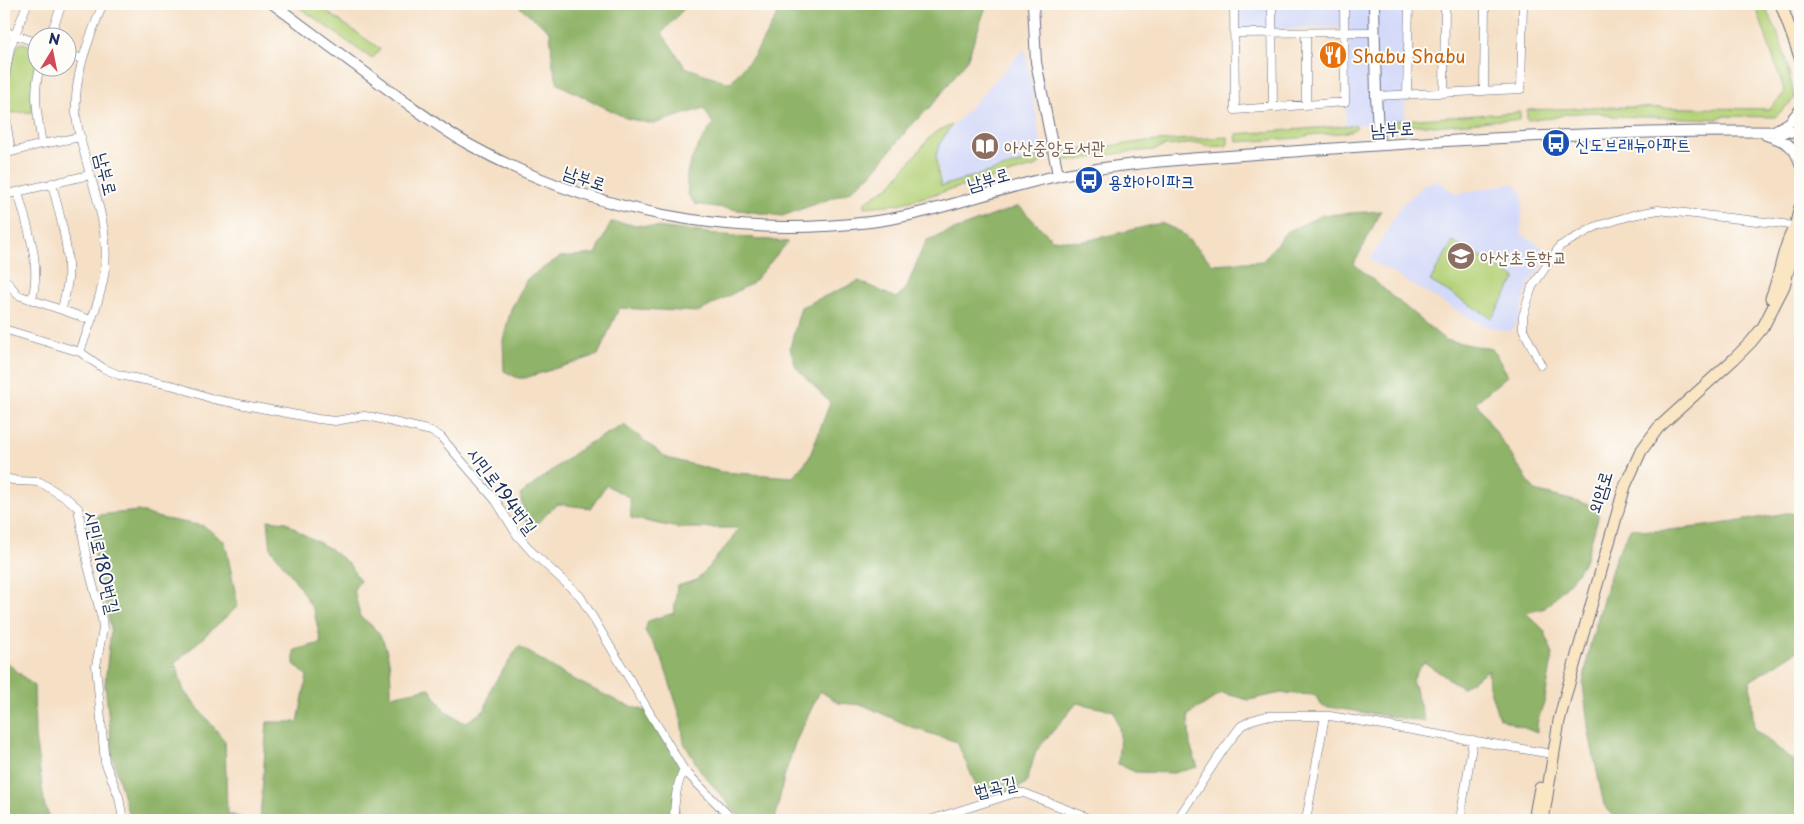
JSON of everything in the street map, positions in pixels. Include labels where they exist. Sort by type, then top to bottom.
[{"type":"main road","points":[[1781,4],[1800,57]]},
{"type":"main road","name":"외암로","points":[[1543,820],[1557,730],[1625,486],[1641,451],[1658,428],[1728,365],[1763,327],[1784,286],[1796,241],[1796,227],[1800,207]]},
{"type":"main road","name":"외암로","points":[[1534,820],[1551,724],[1572,644],[1620,480],[1630,456],[1649,429],[1740,344],[1755,327],[1767,307],[1776,286],[1788,239],[1796,227]]},
{"type":"street","points":[[4,82],[8,56],[27,4]]},
{"type":"street","points":[[53,28],[62,4]]},
{"type":"street","name":"남부로","points":[[80,352],[98,298],[105,260],[102,222],[77,122],[76,98],[82,59],[103,4]]},
{"type":"street","name":"남부로","points":[[273,4],[431,120],[467,143],[512,166],[586,195],[640,210],[672,218],[755,227],[796,228],[870,222],[932,210],[1058,175],[1138,164],[1379,145],[1609,133],[1800,132]]},
{"type":"street","points":[[1033,4],[1036,62],[1058,175]]},
{"type":"street","points":[[1234,4],[1235,110],[1345,102],[1344,4]]},
{"type":"street","points":[[1272,4],[1273,107]]},
{"type":"street","points":[[1374,4],[1379,145]]},
{"type":"street","points":[[1407,95],[1408,4]]},
{"type":"street","points":[[1444,93],[1445,4]]},
{"type":"street","points":[[1484,91],[1485,4]]},
{"type":"street","points":[[1376,96],[1521,89],[1523,4]]},
{"type":"street","points":[[4,31],[28,40]]},
{"type":"street","points":[[1306,32],[1306,104]]},
{"type":"street","points":[[1234,34],[1374,32]]},
{"type":"street","points":[[78,58],[82,59]]},
{"type":"street","points":[[38,78],[36,105],[42,144]]},
{"type":"street","points":[[4,107],[8,153],[42,144],[81,137]]},
{"type":"street","points":[[1772,132],[1796,118],[1800,110]]},
{"type":"street","points":[[1755,132],[1781,140],[1792,146],[1800,164]]},
{"type":"street","points":[[4,195],[89,174]]},
{"type":"street","points":[[52,183],[66,244],[68,262],[68,281],[62,309]]},
{"type":"street","points":[[18,192],[35,259],[36,285],[32,299]]},
{"type":"street","points":[[1540,365],[1523,329],[1523,316],[1532,287],[1560,246],[1597,226],[1633,215],[1658,210],[1784,224],[1796,227]]},
{"type":"street","points":[[4,278],[18,294],[91,320]]},
{"type":"street","points":[[4,325],[18,333]]},
{"type":"street","name":"시민로194번길","points":[[4,329],[80,352],[103,368],[119,375],[175,386],[213,399],[335,421],[372,416],[431,431],[441,437],[496,501],[517,535],[533,553],[580,596],[684,770]]},
{"type":"street","name":"시민로180번길","points":[[4,478],[40,482],[69,500],[78,508],[88,566],[102,619],[96,666],[105,762],[119,797],[123,820]]},
{"type":"street","points":[[1177,820],[1241,726],[1266,716],[1325,716],[1546,753]]},
{"type":"street","points":[[1306,820],[1325,716]]},
{"type":"street","points":[[1460,820],[1473,740]]},
{"type":"street","points":[[674,820],[679,779],[684,770],[733,820]]},
{"type":"street","name":"법곡길","points":[[930,820],[1015,793],[1024,793],[1094,820]]},
{"type":"shaded area","points":[[1238,4],[1406,4],[1405,120],[1345,126],[1350,27],[1237,30]]},
{"type":"shaded area","points":[[1025,48],[1043,156],[941,186],[936,152],[941,139]]},
{"type":"shaded area","name":"아산초등학교","points":[[1438,181],[1456,194],[1514,183],[1523,194],[1521,234],[1552,253],[1529,283],[1518,320],[1510,332],[1482,325],[1370,260],[1401,206],[1426,183]]},
{"type":"green space","points":[[295,4],[316,4],[380,49],[372,59]]},
{"type":"green space","points":[[516,4],[688,4],[662,33],[685,67],[730,83],[755,54],[779,12],[801,4],[987,4],[967,60],[934,103],[908,129],[871,174],[849,192],[782,216],[695,204],[687,194],[687,177],[694,154],[713,124],[704,108],[653,124],[626,118],[558,84],[553,65],[550,31]]},
{"type":"green space","points":[[1755,4],[1764,4],[1773,22],[1784,52],[1795,98],[1775,117],[1723,116],[1717,119],[1610,116],[1598,112],[1565,114],[1553,118],[1527,120],[1527,110],[1613,107],[1770,109],[1785,92]]},
{"type":"green space","points":[[23,43],[28,45],[28,78],[36,78],[34,112],[7,113],[10,68],[18,45]]},
{"type":"green space","points":[[1520,112],[1520,120],[1435,126],[1395,126],[1391,121]]},
{"type":"green space","points":[[952,125],[938,147],[936,160],[941,186],[1043,156],[1042,160],[1037,166],[899,204],[864,207],[865,202],[892,184],[931,136],[937,131]]},
{"type":"green space","points":[[1356,125],[1356,128],[1344,133],[1314,134],[1300,138],[1237,142],[1236,134]]},
{"type":"green space","points":[[1228,137],[1228,144],[1226,146],[1210,147],[1199,143],[1165,146],[1154,150],[1071,161],[1064,158],[1062,152],[1140,142]]},
{"type":"green space","points":[[1019,206],[1052,239],[1081,242],[1161,223],[1181,232],[1213,264],[1263,261],[1286,232],[1323,215],[1381,211],[1354,264],[1445,340],[1492,349],[1508,375],[1476,402],[1535,491],[1598,507],[1598,518],[1586,558],[1575,576],[1545,608],[1526,613],[1544,630],[1553,654],[1545,699],[1537,723],[1537,733],[1499,718],[1489,687],[1488,670],[1462,688],[1424,662],[1412,679],[1425,722],[1322,706],[1315,695],[1281,693],[1249,700],[1222,693],[1188,715],[1190,745],[1198,767],[1173,773],[1135,772],[1118,764],[1120,732],[1114,711],[1077,703],[1036,751],[1026,784],[983,801],[957,742],[916,729],[863,705],[839,703],[820,691],[795,743],[784,777],[775,820],[742,820],[702,773],[684,743],[681,718],[662,659],[645,631],[648,621],[674,613],[677,586],[697,580],[739,528],[678,528],[631,518],[630,498],[606,485],[591,508],[557,504],[529,531],[520,495],[584,446],[624,425],[667,458],[722,472],[793,477],[809,458],[830,403],[796,367],[790,348],[801,307],[859,281],[896,298],[906,289],[927,240]]},
{"type":"green space","points":[[611,222],[788,242],[752,283],[699,312],[619,308],[598,355],[525,378],[518,378],[504,371],[503,340],[511,309],[527,279],[560,257],[596,254]]},
{"type":"green space","points":[[1453,241],[1516,278],[1492,318],[1430,281]]},
{"type":"green space","points":[[138,511],[160,518],[204,526],[225,542],[238,606],[175,663],[184,691],[225,741],[227,813],[247,820],[130,820],[113,758],[105,684],[111,628],[97,568],[90,526],[99,515]]},
{"type":"green space","points":[[1786,513],[1800,514],[1800,649],[1750,681],[1754,729],[1800,766],[1800,820],[1617,820],[1604,805],[1589,733],[1583,684],[1590,645],[1615,559],[1630,529],[1653,531],[1688,528]]},
{"type":"green space","points":[[268,520],[286,522],[301,533],[329,548],[349,564],[360,581],[354,589],[360,617],[378,632],[387,651],[391,696],[429,688],[446,712],[465,723],[485,710],[491,688],[519,646],[565,675],[623,704],[646,711],[682,765],[677,796],[679,820],[260,820],[267,722],[298,722],[307,676],[294,664],[294,650],[321,643],[314,611],[295,580],[271,549]]},
{"type":"green space","points":[[4,660],[34,686],[35,737],[45,807],[51,820],[4,820]]},
{"type":"place","name":"Shabu Shabu","points":[[1333,55]]},
{"type":"place","name":"신도브래뉴아파트","points":[[1556,143]]},
{"type":"place","name":"아산중앙도서관","points":[[985,146]]},
{"type":"place","name":"용화아이파크","points":[[1089,180]]},
{"type":"place","name":"아산초등학교","points":[[1461,256]]}]
